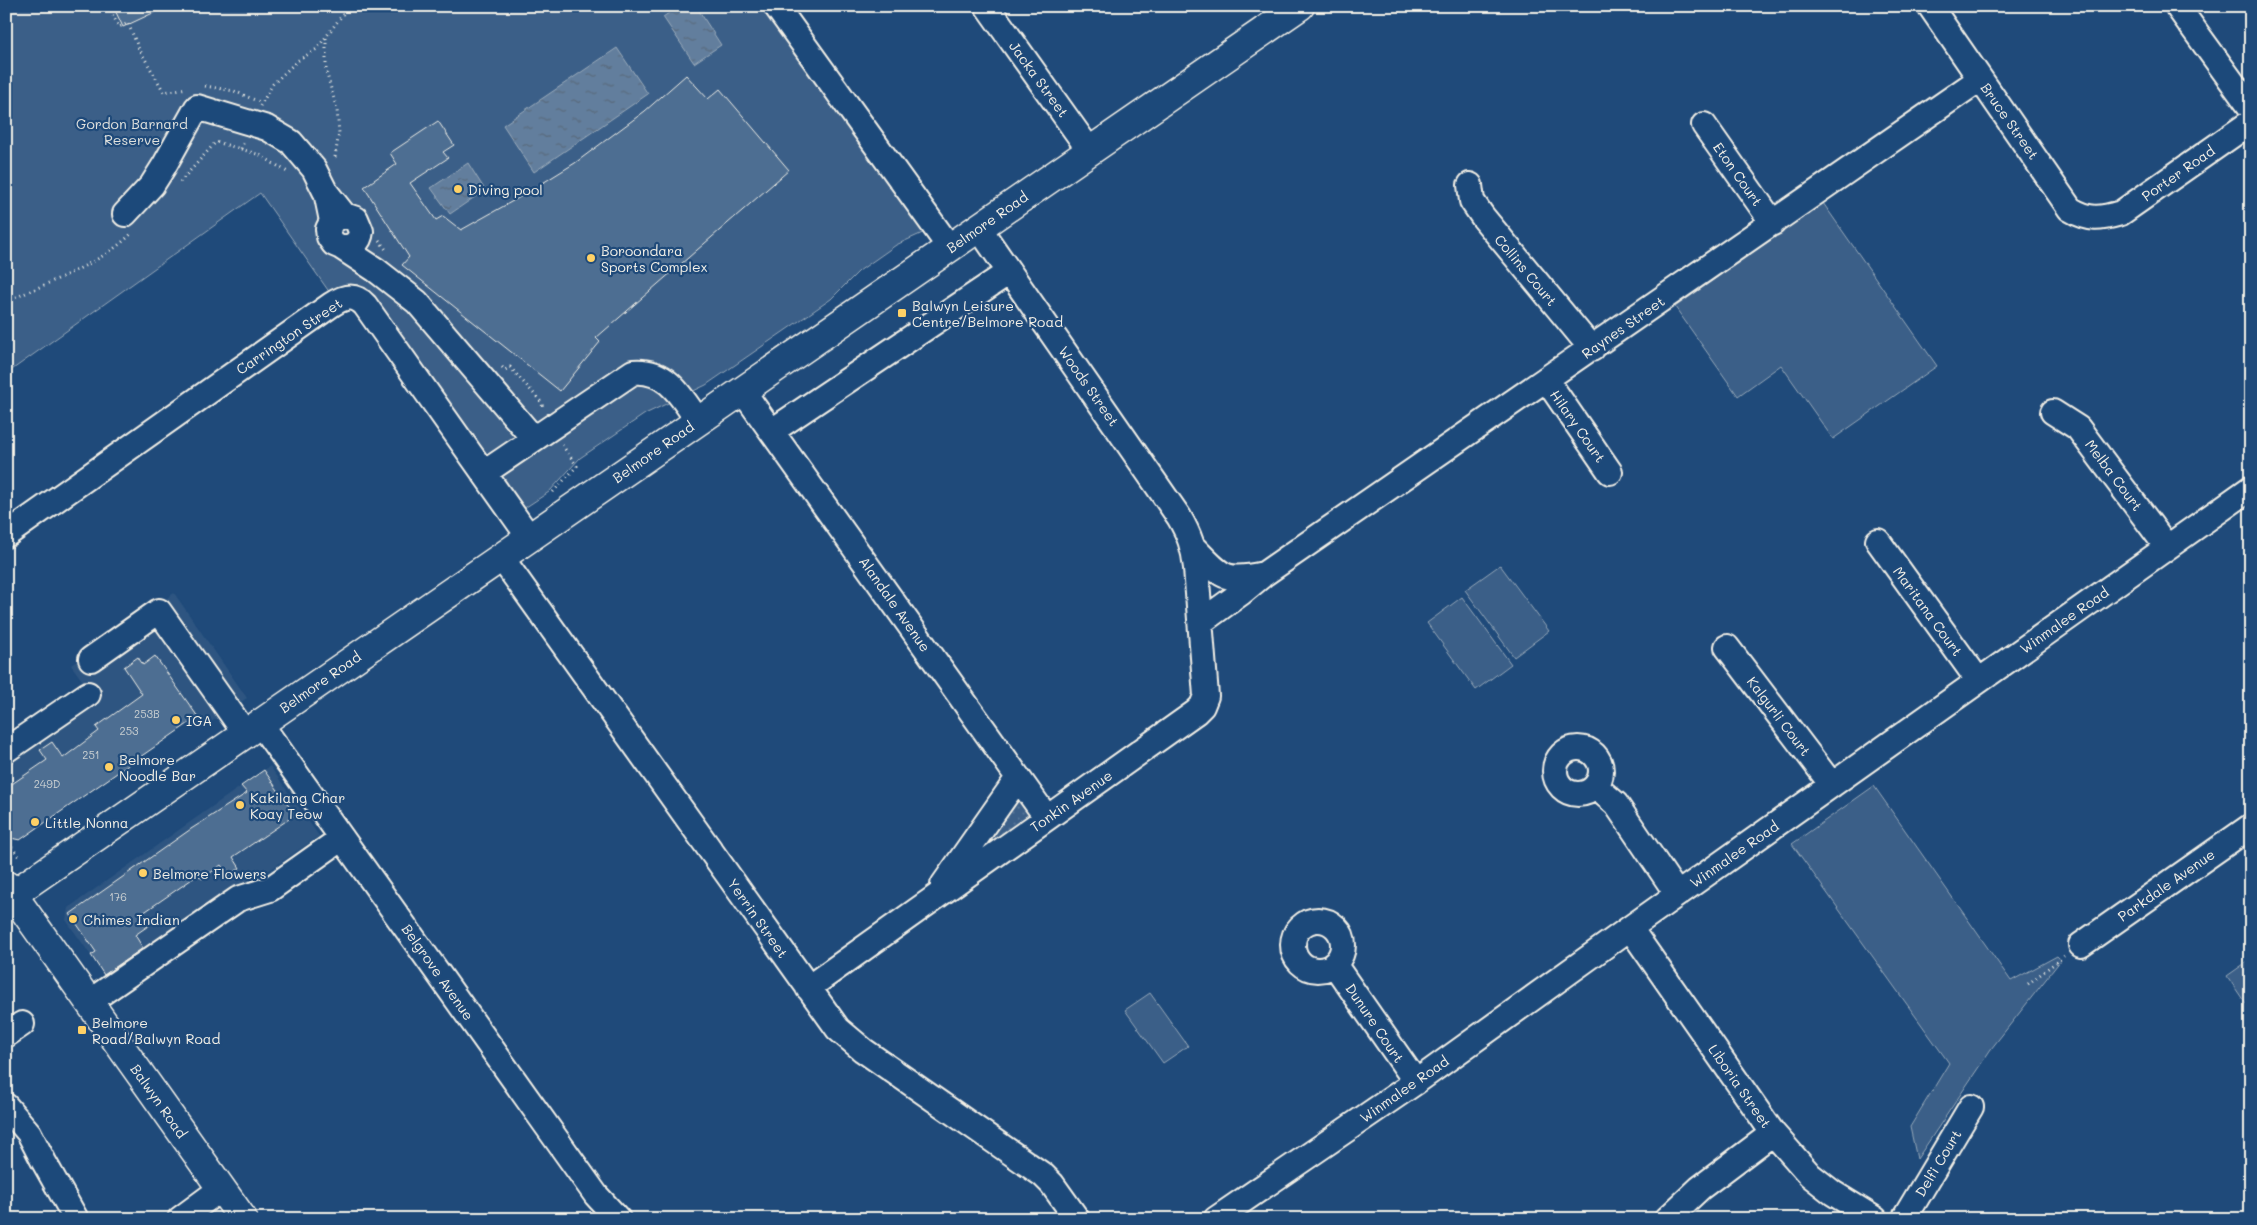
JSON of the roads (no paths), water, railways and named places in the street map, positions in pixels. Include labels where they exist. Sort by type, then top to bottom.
[{"type":"main road","name":"Belmore Road","points":[[8,892],[253,728],[1300,6]]},
{"type":"main road","name":"Balwyn Road","points":[[8,892],[89,1002],[243,1219]]},
{"type":"street","points":[[776,6],[950,248]]},
{"type":"street","name":"Jacka Street","points":[[987,6],[1090,151]]},
{"type":"street","name":"Bruce Street","points":[[1930,6],[2070,209],[2084,217],[2102,218]]},
{"type":"street","points":[[2178,6],[2251,108]]},
{"type":"street","name":"Raynes Street","points":[[1201,622],[1264,574],[1980,79]]},
{"type":"street","points":[[124,214],[152,185],[197,108],[266,128],[291,142],[314,169],[338,218],[328,229],[329,237],[334,244],[349,245],[427,312],[534,439]]},
{"type":"street","name":"Porter Road","points":[[2102,218],[2121,213],[2251,122]]},
{"type":"street","name":"Eton Court","points":[[1704,125],[1773,223]]},
{"type":"street","name":"Collins Court","points":[[1470,185],[1472,201],[1483,217],[1592,349]]},
{"type":"street","name":"Woods Street","points":[[979,228],[1179,516],[1194,548]]},
{"type":"street","points":[[772,431],[1009,272]]},
{"type":"street","name":"Carrington Street","points":[[6,536],[330,306],[347,297],[355,298],[365,306],[529,537]]},
{"type":"street","points":[[484,473],[634,372],[649,372],[670,383],[698,421]]},
{"type":"street","name":"Hilary Court","points":[[1546,379],[1610,472]]},
{"type":"street","name":"Alandale Avenue","points":[[742,390],[1047,818]]},
{"type":"street","name":"Melba Court","points":[[2053,412],[2078,428],[2168,547]]},
{"type":"street","name":"Winmalee Road","points":[[1216,1219],[1416,1082],[1677,894],[2251,488]]},
{"type":"street","name":"Maritana Court","points":[[1878,541],[1978,680]]},
{"type":"street","name":"Raynes Street","points":[[1194,548],[1224,576],[1240,579],[1264,574]]},
{"type":"street","name":"Tonkin Avenue","points":[[808,988],[1202,706],[1206,696],[1206,686],[1194,548]]},
{"type":"street","name":"Yerrin Street","points":[[501,557],[808,988],[845,1036],[1043,1175],[1052,1184],[1077,1219]]},
{"type":"street","name":"Belgrove Avenue","points":[[91,659],[160,611],[342,838],[596,1195],[618,1219]]},
{"type":"street","name":"Kalgurli Court","points":[[1726,647],[1832,785]]},
{"type":"street","points":[[6,750],[88,694]]},
{"type":"street","points":[[934,899],[1018,778]]},
{"type":"street","points":[[1596,787],[1616,804],[1677,894]]},
{"type":"street","name":"Parkdale Avenue","points":[[2081,945],[2251,826]]},
{"type":"street","points":[[89,1002],[238,899],[270,889],[342,838]]},
{"type":"street","name":"Liboria Street","points":[[1630,928],[1773,1133],[1810,1175],[1834,1193],[1876,1219]]},
{"type":"street","name":"Dunure Court","points":[[1334,964],[1416,1082]]},
{"type":"street","points":[[6,1106],[29,1133],[76,1219]]},
{"type":"street","name":"Delfi Court","points":[[1904,1219],[1971,1107]]},
{"type":"street","points":[[1667,1219],[1700,1188],[1773,1133]]},
{"type":"street","points":[[52,1176],[93,1219]]},
{"type":"street","points":[[180,1219],[222,1188]]},
{"type":"water","points":[[679,6],[696,6],[721,45],[694,63],[663,17]]},
{"type":"water","points":[[617,48],[648,94],[534,172],[503,125]]},
{"type":"water","name":"Diving pool","points":[[468,163],[485,190],[450,214],[431,188]]},
{"type":"place","name":"Diving pool","points":[[458,189]]},
{"type":"place","name":"Boroondara Sports Complex","points":[[591,258]]},
{"type":"place","name":"Balwyn Leisure Centre/Belmore Road","points":[[902,313]]},
{"type":"place","name":"IGA","points":[[176,720]]},
{"type":"place","name":"Belmore Noodle Bar","points":[[109,767]]},
{"type":"place","name":"Kakilang Char Koay Teow","points":[[240,805]]},
{"type":"place","name":"Little Nonna","points":[[35,822]]},
{"type":"place","name":"Belmore Flowers","points":[[143,873]]},
{"type":"place","name":"Chimes Indian","points":[[73,919]]},
{"type":"place","name":"Belmore Road/Balwyn Road","points":[[82,1030]]},
{"type":"park label","name":"Gordon Barnard Reserve","points":[[132,132]]}]
